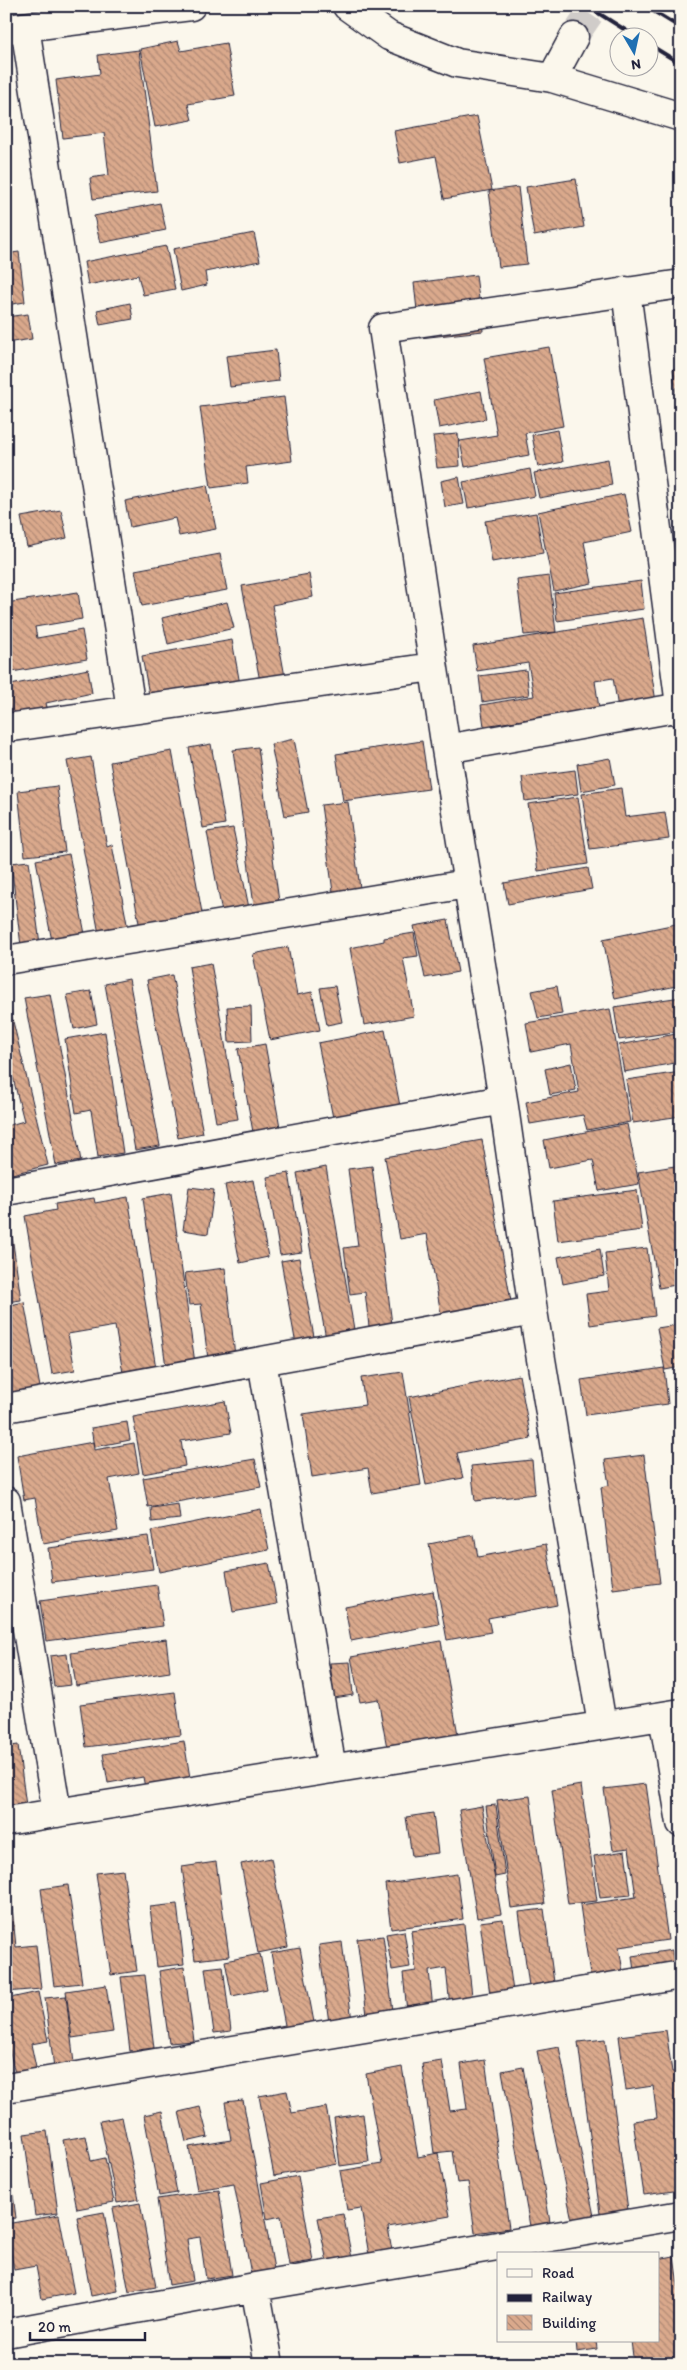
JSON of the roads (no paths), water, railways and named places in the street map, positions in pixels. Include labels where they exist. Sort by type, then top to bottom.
[{"type":"street","points":[[131,709],[16,28],[191,6]]},
{"type":"street","points":[[347,6],[389,36],[457,63],[552,78],[681,117]]},
{"type":"street","points":[[552,78],[574,38]]},
{"type":"street","points":[[602,1725],[533,1311],[503,1100],[433,667],[384,328],[681,284]]},
{"type":"street","points":[[446,749],[680,709],[626,291]]},
{"type":"street","points":[[6,728],[433,667]]},
{"type":"street","points":[[6,960],[467,884]]},
{"type":"street","points":[[6,1191],[503,1100]]},
{"type":"street","points":[[6,1408],[533,1311]]},
{"type":"street","points":[[262,1361],[332,1769]]},
{"type":"street","points":[[6,1500],[57,1813]]},
{"type":"street","points":[[6,1821],[672,1715],[681,1823]]},
{"type":"street","points":[[6,2088],[681,1975]]},
{"type":"street","points":[[6,2333],[255,2287],[681,2215]]},
{"type":"street","points":[[255,2287],[269,2364]]},
{"type":"tunnel","points":[[574,37],[595,6]]},
{"type":"railway","points":[[587,6],[622,28]]},
{"type":"railway","points":[[645,6],[681,28]]},
{"type":"railway","points":[[660,51],[681,64]]}]
